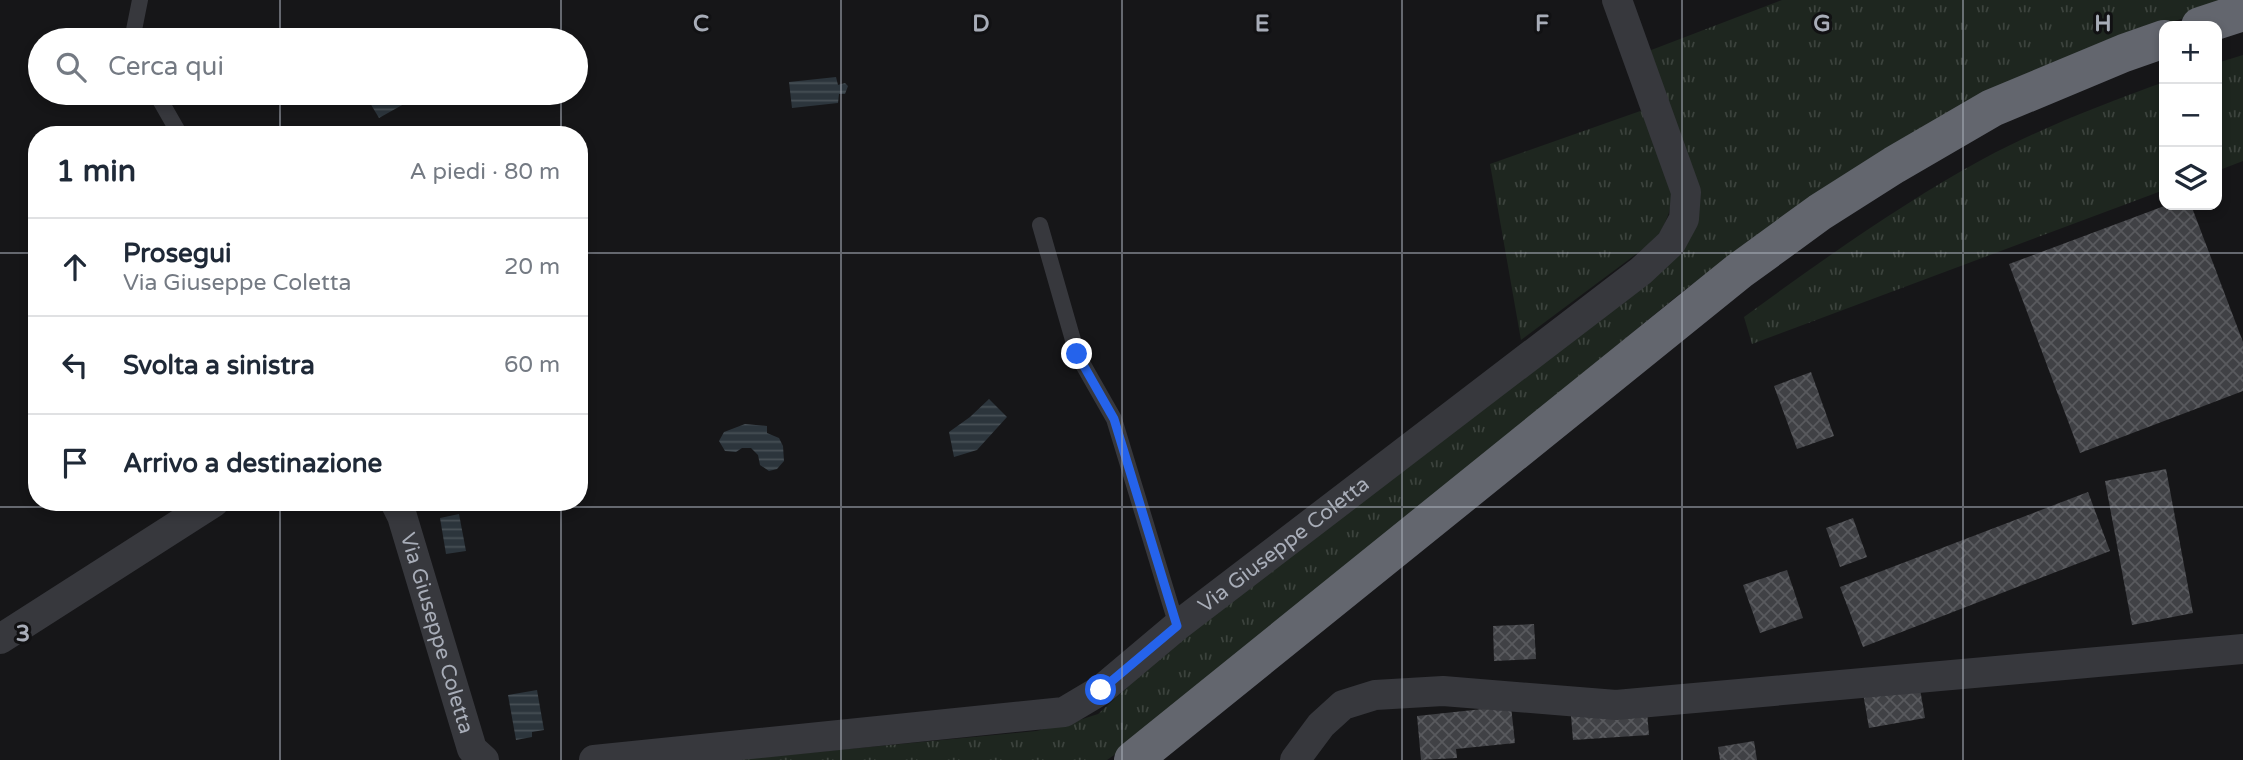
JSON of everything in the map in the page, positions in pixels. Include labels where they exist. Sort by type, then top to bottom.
[{"type":"highway","points":[[2215,21],[2243,12]]},
{"type":"highway","points":[[2222,44],[2243,37]]},
{"type":"highway","points":[[1133,760],[1739,271],[1820,212],[1992,108],[2159,41]]},
{"type":"highway","points":[[1171,760],[1754,290],[1834,232],[1906,186],[2003,130],[2159,67]]},
{"type":"street","name":"Via Giuseppe Coletta","points":[[593,760],[1064,712],[1101,690],[1177,626],[1641,271],[1671,243],[1684,219],[1686,192],[1617,0]]},
{"type":"street","points":[[0,639],[200,511]]},
{"type":"street","name":"Via Giuseppe Coletta","points":[[400,511],[472,749],[484,760]]},
{"type":"street","points":[[1295,760],[1321,725],[1343,705],[1375,695],[1443,691],[1616,705],[2243,649]]},
{"type":"lane","points":[[134,28],[140,0]]},
{"type":"lane","points":[[163,105],[175,126]]},
{"type":"lane","points":[[1040,225],[1077,354],[1114,419],[1177,626]]},
{"type":"green space","points":[[1782,0],[2243,0],[2175,21],[2159,21],[2159,26],[2116,39],[1783,217],[1682,292],[1107,760],[733,760],[1036,731],[1098,714],[1176,643],[1687,237],[1646,52]]},
{"type":"green space","points":[[2243,55],[2243,161],[2222,169],[2222,84],[2222,61]]},
{"type":"green space","points":[[2159,84],[2159,192],[1752,344],[1744,317],[1891,214],[1983,159],[2072,117]]},
{"type":"green space","points":[[1646,109],[1672,195],[1669,213],[1662,229],[1655,240],[1521,340],[1490,164]]},
{"type":"shaded area","points":[[836,77],[838,85],[845,83],[848,86],[845,94],[839,94],[838,103],[792,108],[789,82]]},
{"type":"shaded area","points":[[371,105],[402,105],[379,118]]},
{"type":"shaded area","points":[[989,399],[1007,417],[977,450],[954,457],[949,432]]},
{"type":"shaded area","points":[[745,424],[767,426],[767,433],[779,438],[783,446],[784,461],[777,469],[769,471],[760,465],[758,455],[751,448],[742,448],[736,452],[725,451],[719,441],[724,432]]},
{"type":"shaded area","points":[[459,514],[466,551],[446,554],[440,518]]},
{"type":"shaded area","points":[[537,690],[544,730],[532,732],[532,737],[516,740],[508,695]]},
{"type":"building","points":[[2159,208],[2193,210],[2243,342],[2243,391],[2080,453],[2009,264]]},
{"type":"building","points":[[1811,372],[1834,436],[1797,449],[1774,386]]},
{"type":"building","points":[[2166,469],[2193,613],[2132,625],[2105,481]]},
{"type":"building","points":[[2088,492],[2110,551],[1863,647],[1840,587]]},
{"type":"building","points":[[1853,518],[1867,557],[1840,567],[1826,528]]},
{"type":"building","points":[[1787,570],[1803,618],[1760,633],[1743,585]]},
{"type":"building","points":[[1534,624],[1536,659],[1494,661],[1493,626]]},
{"type":"building","points":[[1919,683],[1925,718],[1869,728],[1863,693]]},
{"type":"building","points":[[1511,706],[1515,743],[1456,749],[1457,758],[1421,760],[1417,716]]},
{"type":"building","points":[[1647,711],[1649,735],[1573,740],[1571,716]]},
{"type":"building","points":[[1754,741],[1757,760],[1720,760],[1718,747]]},
{"type":"route","points":[[1077,354],[1114,419],[1177,626],[1101,690]]}]
